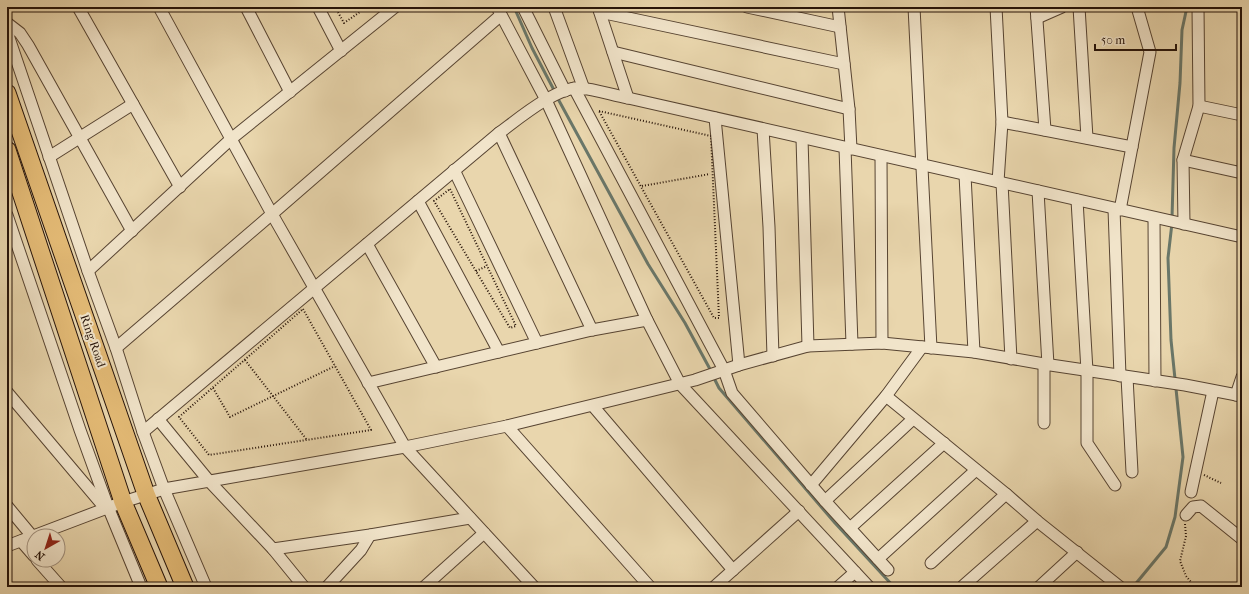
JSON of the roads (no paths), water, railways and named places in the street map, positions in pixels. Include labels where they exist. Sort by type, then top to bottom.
[{"type":"highway","name":"Ring Road","points":[[7,93],[146,494],[185,587]]},
{"type":"highway","name":"Ring Road","points":[[7,150],[112,506],[159,587]]},
{"type":"street","points":[[78,7],[180,187]]},
{"type":"street","points":[[159,7],[272,214],[405,447],[534,587]]},
{"type":"street","points":[[246,7],[290,92]]},
{"type":"street","points":[[318,7],[341,50]]},
{"type":"street","points":[[88,271],[231,139],[395,7]]},
{"type":"street","points":[[523,7],[564,93],[732,393],[825,502],[888,570]]},
{"type":"street","points":[[554,7],[564,93],[647,320],[680,384],[869,587]]},
{"type":"street","points":[[747,7],[840,27]]},
{"type":"street","points":[[838,7],[849,109],[848,148],[852,344]]},
{"type":"street","points":[[811,485],[927,347],[922,165],[914,7]]},
{"type":"street","points":[[996,7],[1002,122],[1000,183],[1011,359]]},
{"type":"street","points":[[1045,130],[1037,12],[1062,7]]},
{"type":"street","points":[[1079,7],[1087,138]]},
{"type":"street","points":[[1132,472],[1124,376],[1117,209],[1132,147],[1150,52],[1137,7]]},
{"type":"street","points":[[1182,224],[1183,160],[1199,106],[1198,7]]},
{"type":"street","points":[[599,9],[628,98]]},
{"type":"street","points":[[599,9],[844,64]]},
{"type":"street","points":[[116,348],[272,214],[499,11],[564,93]]},
{"type":"street","points":[[7,23],[20,33],[28,45],[132,231]]},
{"type":"street","points":[[7,32],[88,271],[116,348],[143,432],[164,489],[206,587]]},
{"type":"street","points":[[613,52],[849,109]]},
{"type":"street","points":[[143,432],[499,133],[564,93],[628,98],[1242,237]]},
{"type":"street","points":[[49,157],[133,104]]},
{"type":"street","points":[[1199,106],[1242,115]]},
{"type":"street","points":[[715,118],[739,365]]},
{"type":"street","points":[[1002,122],[1132,147]]},
{"type":"street","points":[[763,129],[769,228],[773,356]]},
{"type":"street","points":[[499,133],[592,330]]},
{"type":"street","points":[[802,138],[808,346]]},
{"type":"street","points":[[881,156],[882,343]]},
{"type":"street","points":[[1183,160],[1242,173]]},
{"type":"street","points":[[454,170],[537,343]]},
{"type":"street","points":[[965,175],[974,352]]},
{"type":"street","points":[[1038,191],[1046,365],[1044,423]]},
{"type":"street","points":[[1078,200],[1087,371],[1087,443],[1115,486]]},
{"type":"street","points":[[418,201],[499,352]]},
{"type":"street","points":[[7,215],[80,430],[112,506],[140,587]]},
{"type":"street","points":[[1157,218],[1159,381]]},
{"type":"street","points":[[367,244],[436,367]]},
{"type":"street","points":[[368,383],[592,330],[647,320]]},
{"type":"street","points":[[53,528],[146,494],[164,489],[405,447],[507,426],[680,384],[739,365],[808,346],[882,343],[974,352],[1046,365],[1185,385],[1239,395],[1242,377]]},
{"type":"street","points":[[1191,492],[1213,391]]},
{"type":"street","points":[[7,392],[112,506]]},
{"type":"street","points":[[886,396],[1037,521],[1120,587]]},
{"type":"street","points":[[593,406],[733,570]]},
{"type":"street","points":[[158,419],[209,481],[272,549],[304,587]]},
{"type":"street","points":[[825,502],[913,419]]},
{"type":"street","points":[[507,426],[650,587]]},
{"type":"street","points":[[850,528],[944,443]]},
{"type":"street","points":[[878,559],[976,470]]},
{"type":"street","points":[[931,563],[1006,494]]},
{"type":"street","points":[[7,506],[26,529]]},
{"type":"street","points":[[1186,515],[1193,507],[1201,506],[1242,539]]},
{"type":"street","points":[[714,587],[799,511]]},
{"type":"street","points":[[272,549],[370,535],[470,518]]},
{"type":"street","points":[[963,586],[1037,521]]},
{"type":"street","points":[[424,587],[484,533]]},
{"type":"street","points":[[327,587],[361,550],[370,535]]},
{"type":"street","points":[[7,546],[26,538]]},
{"type":"street","points":[[21,540],[26,546]]},
{"type":"street","points":[[1039,587],[1077,552]]},
{"type":"street","points":[[45,568],[61,587]]},
{"type":"street","points":[[838,587],[855,572]]},
{"type":"waterway","points":[[514,7],[532,48],[555,92]]},
{"type":"waterway","points":[[1172,218],[1174,148],[1180,83],[1182,30],[1187,7]]},
{"type":"waterway","points":[[557,97],[648,264],[685,323],[711,371]]},
{"type":"waterway","points":[[1133,587],[1166,547],[1175,517],[1183,457],[1171,340],[1168,258],[1172,223]]},
{"type":"waterway","points":[[713,376],[719,388],[835,523],[894,587]]}]
